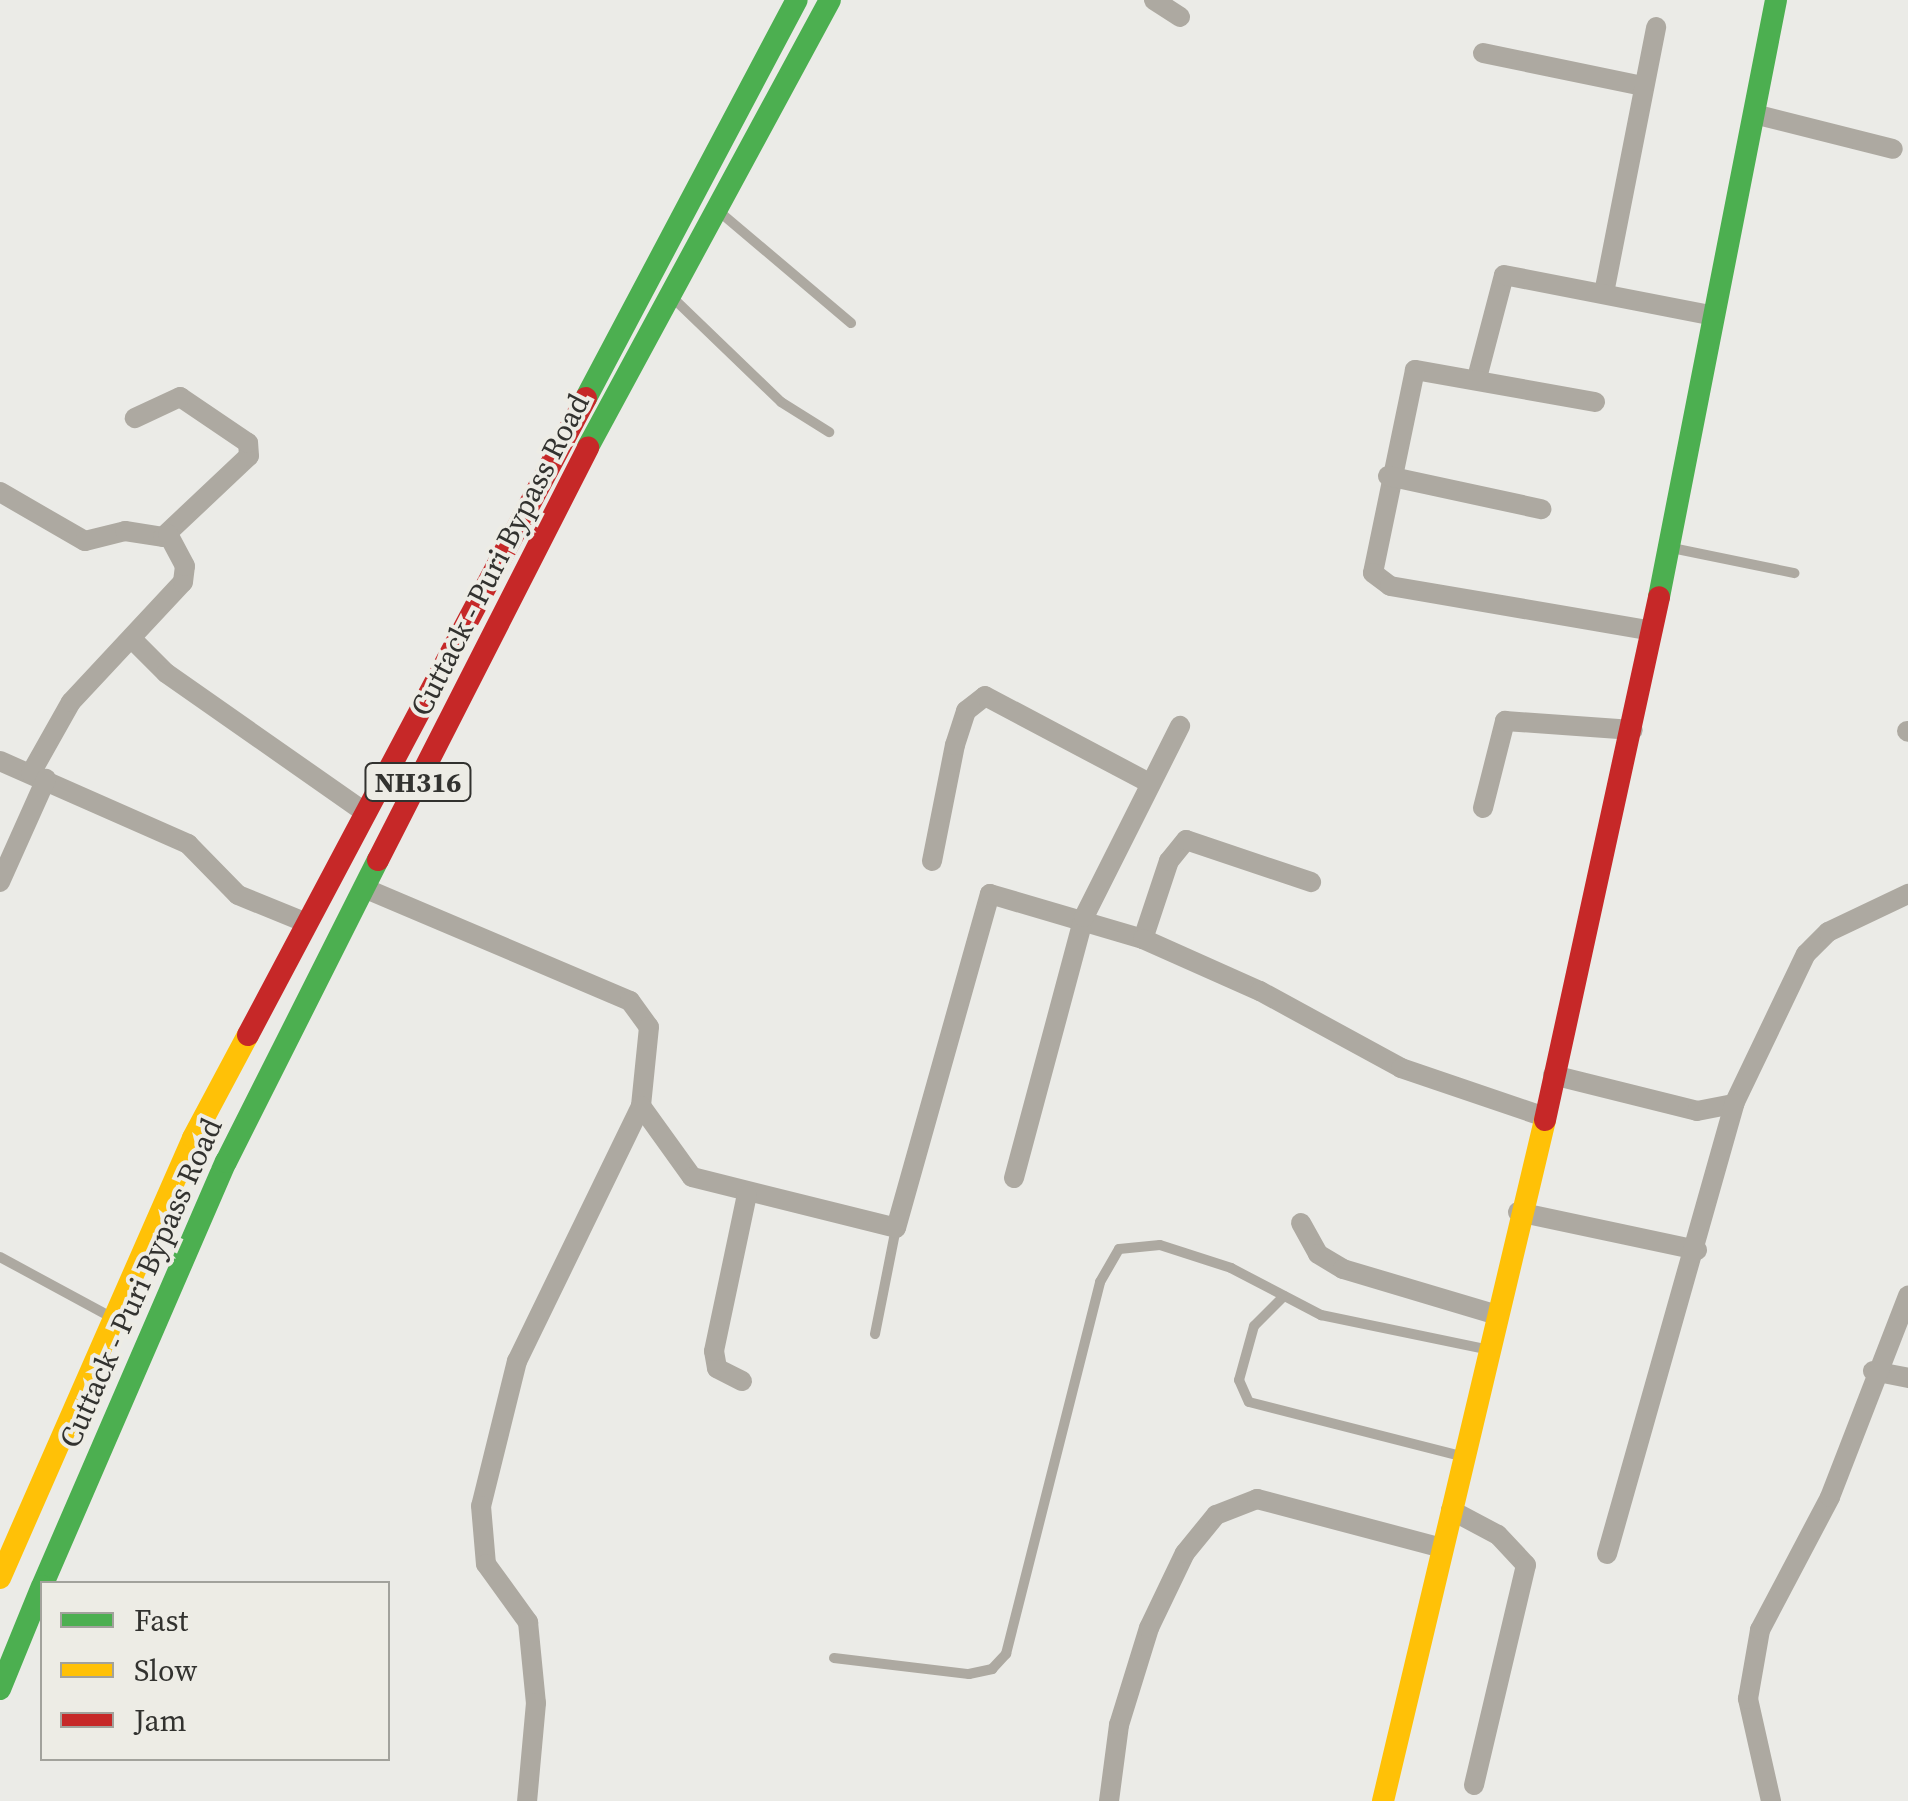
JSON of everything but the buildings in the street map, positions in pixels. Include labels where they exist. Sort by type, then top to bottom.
[{"type":"main road","name":"Cuttack - Puri Bypass Road","points":[[0,1578],[112,1318],[304,922],[797,0]]},
{"type":"main road","name":"Cuttack - Puri Bypass Road","points":[[45,1581],[218,1179],[669,294],[830,0]]},
{"type":"main road","points":[[1384,1801],[1485,1349],[1633,730],[1776,0]]},
{"type":"main road","name":"Cuttack - Puri Bypass Road","points":[[0,1688],[40,1592]]},
{"type":"street","points":[[1154,0],[1180,17]]},
{"type":"street","points":[[1604,293],[1656,27]]},
{"type":"street","points":[[1483,52],[1643,86]]},
{"type":"street","points":[[1754,114],[1892,148]]},
{"type":"street","points":[[1477,378],[1504,275],[1714,316]]},
{"type":"street","points":[[1595,402],[1477,378],[1414,370],[1388,476],[1372,565],[1377,580],[1652,631]]},
{"type":"street","points":[[0,492],[84,540],[125,531],[168,534],[239,470],[250,447],[180,397],[135,418]]},
{"type":"street","points":[[1388,476],[1541,508]]},
{"type":"street","points":[[0,882],[38,776],[70,702],[134,640],[183,582],[185,566],[168,534]]},
{"type":"street","points":[[134,640],[166,673],[363,811]]},
{"type":"street","points":[[932,862],[960,728],[966,711],[985,696],[1149,783]]},
{"type":"street","points":[[1483,808],[1504,721],[1633,730]]},
{"type":"street","points":[[1014,1178],[1084,917],[1180,726]]},
{"type":"street","points":[[0,761],[188,844],[238,895],[304,922]]},
{"type":"street","points":[[1142,938],[1169,861],[1186,840],[1311,882]]},
{"type":"street","points":[[364,888],[644,1012],[651,1049],[641,1106],[517,1361],[481,1506],[486,1564],[528,1622],[536,1704],[527,1801]]},
{"type":"street","points":[[641,1106],[692,1177],[747,1195],[896,1228],[990,894],[1084,917],[1142,938],[1260,990],[1401,1068],[1542,1116]]},
{"type":"street","points":[[1607,1554],[1697,1250],[1734,1104],[1806,954],[1828,932],[1908,894]]},
{"type":"street","points":[[1553,1075],[1697,1111],[1734,1104]]},
{"type":"street","points":[[742,1381],[716,1368],[714,1350],[747,1195]]},
{"type":"street","points":[[1518,1212],[1697,1250]]},
{"type":"street","points":[[1302,1223],[1318,1254],[1342,1270],[1494,1314]]},
{"type":"street","points":[[1771,1801],[1748,1699],[1750,1666],[1776,1594],[1830,1497],[1873,1371],[1908,1296]]},
{"type":"street","points":[[1873,1371],[1908,1378]]},
{"type":"street","points":[[1108,1801],[1120,1725],[1149,1628],[1185,1552],[1216,1516],[1257,1498],[1443,1548]]},
{"type":"street","points":[[1451,1510],[1498,1535],[1526,1565],[1474,1785]]},
{"type":"lane","points":[[718,210],[851,323]]},
{"type":"lane","points":[[669,294],[781,402],[828,432]]},
{"type":"lane","points":[[1668,548],[1794,573]]},
{"type":"lane","points":[[875,1334],[896,1228]]},
{"type":"lane","points":[[834,1658],[969,1674],[992,1669],[1006,1654],[1100,1282],[1118,1249],[1160,1245],[1321,1315],[1485,1349]]},
{"type":"lane","points":[[0,1256],[112,1318]]},
{"type":"lane","points":[[1284,1296],[1254,1326],[1240,1380],[1249,1402],[1461,1456]]},
{"type":"traffic: fast","points":[[586,398],[797,0]]},
{"type":"traffic: fast","points":[[588,447],[830,0]]},
{"type":"traffic: fast","points":[[1659,597],[1776,0]]},
{"type":"traffic: fast","points":[[44,1581],[226,1162],[378,860]]},
{"type":"traffic: fast","points":[[0,1689],[40,1591]]},
{"type":"traffic: slow","points":[[0,1578],[193,1138],[248,1035]]},
{"type":"traffic: slow","points":[[1383,1801],[1545,1120]]},
{"type":"traffic: jam","points":[[248,1035],[586,398]]},
{"type":"traffic: jam","points":[[378,860],[588,447]]},
{"type":"traffic: jam","points":[[1545,1120],[1659,597]]}]
